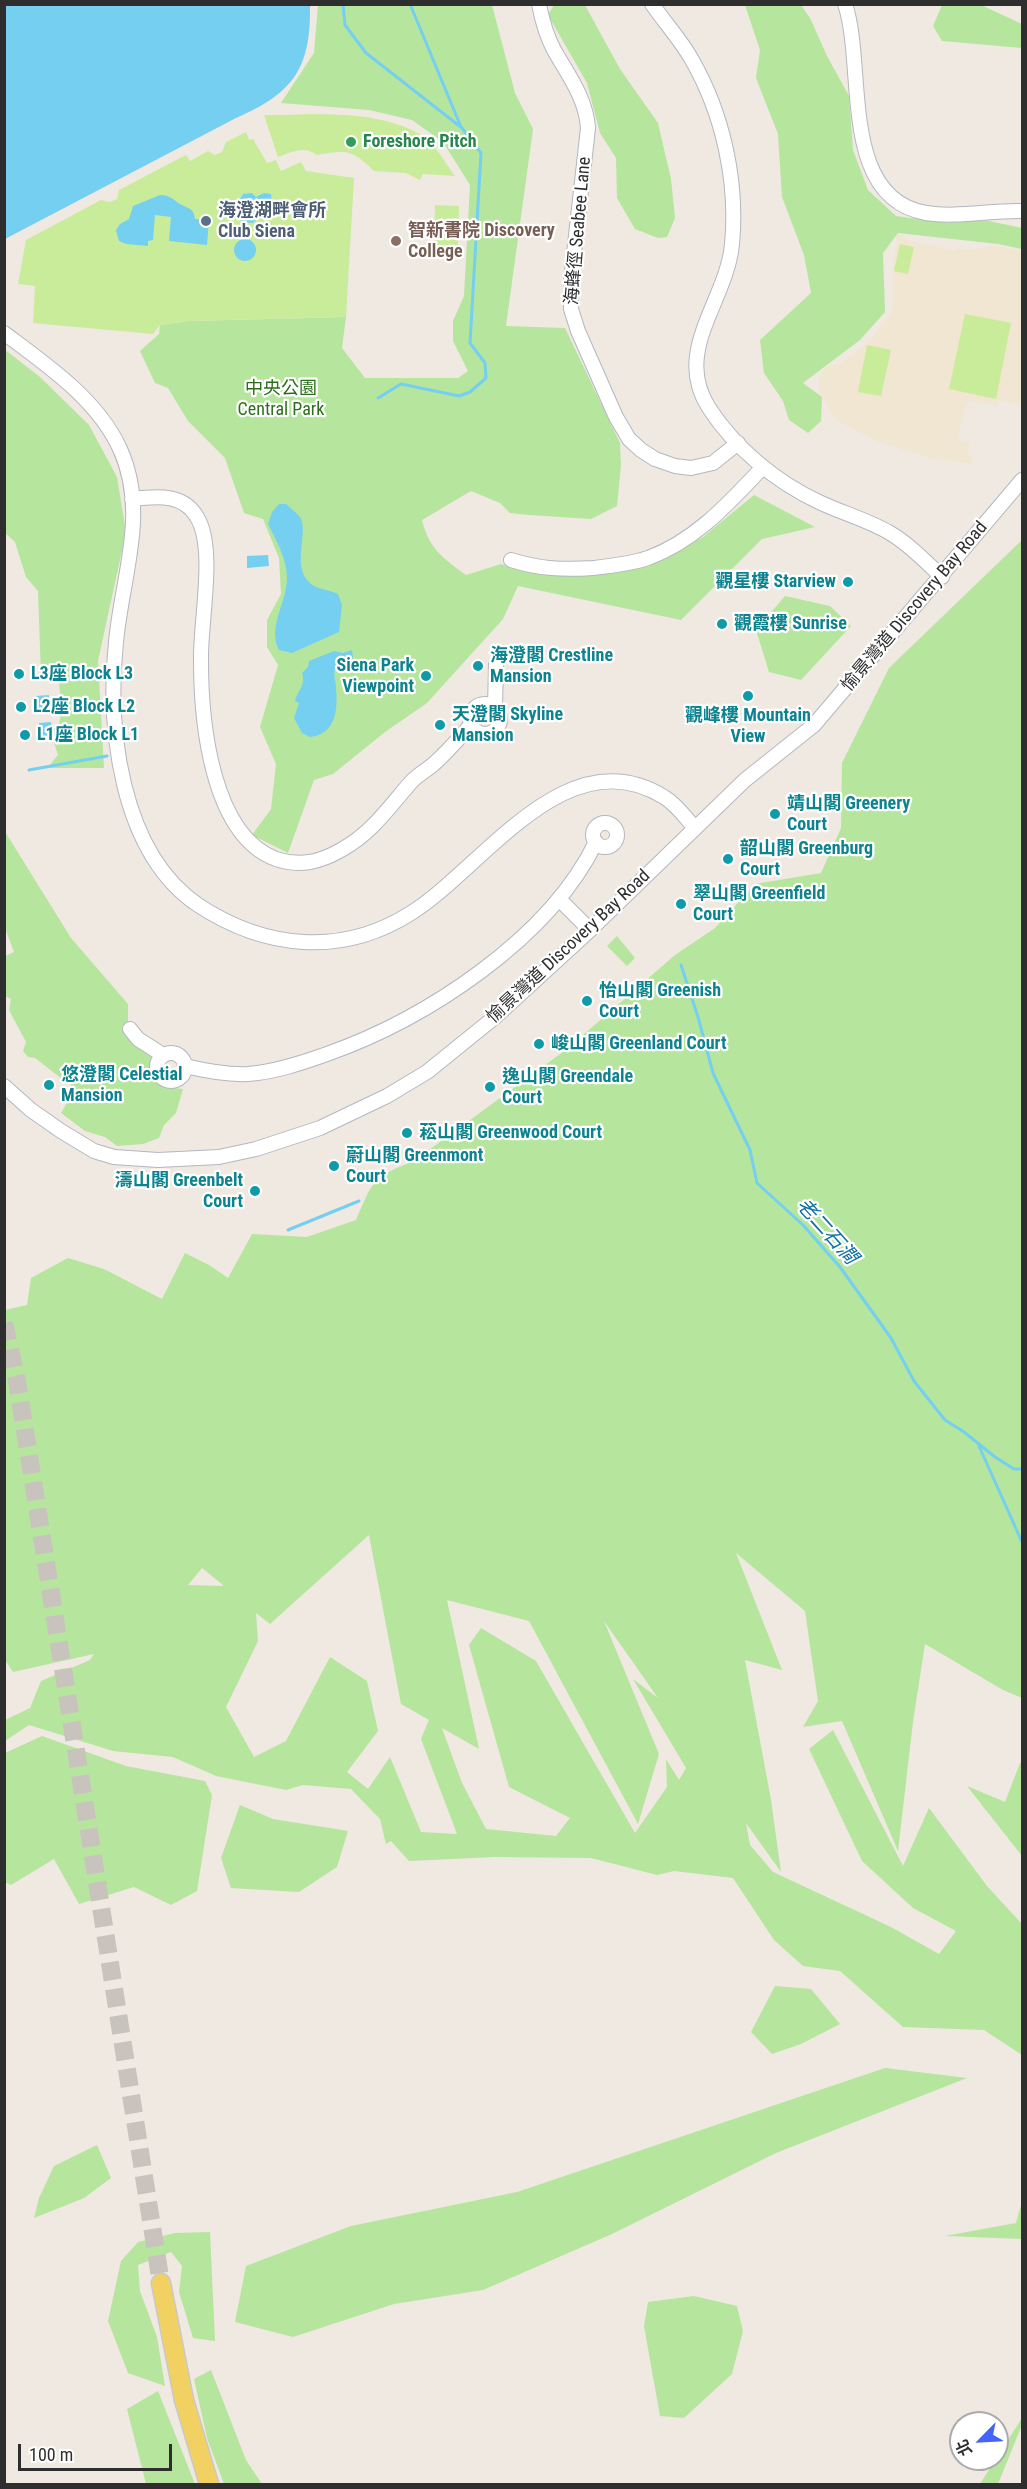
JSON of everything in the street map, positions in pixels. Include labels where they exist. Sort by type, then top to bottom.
[{"type":"main road","points":[[161,2283],[184,2400],[209,2484]]},
{"type":"street","name":"海蜂徑 Seabee Lane","points":[[539,4],[549,40],[580,95],[585,110],[588,128],[571,280],[571,309],[578,331],[616,417],[624,433],[641,450],[655,459],[675,466],[691,468],[713,463],[738,443]]},
{"type":"street","points":[[652,4],[679,39],[698,70],[714,108],[726,152],[732,200],[732,246],[727,270],[699,339],[696,369],[700,388],[708,406],[738,443],[763,467],[817,502],[894,535],[942,577]]},
{"type":"street","points":[[845,4],[853,35],[864,148],[873,174],[883,188],[903,204],[928,213],[1023,211]]},
{"type":"street","points":[[4,333],[62,379],[89,404],[111,430],[130,476],[133,548],[116,639],[113,702],[120,765],[135,819],[155,857],[180,889],[197,904],[233,925],[264,937],[305,942],[329,942],[352,938],[386,927],[421,906],[527,816],[550,800],[570,789],[599,782],[617,781],[636,784],[664,797],[694,827]]},
{"type":"street","points":[[511,560],[553,570],[571,570],[627,564],[648,558],[679,542],[723,510],[763,467]]},
{"type":"street","name":"愉景灣道 Discovery Bay Road","points":[[4,1086],[31,1110],[94,1151],[114,1158],[185,1161],[219,1158],[256,1149],[320,1128],[354,1113],[427,1072],[495,1017],[590,930],[694,827],[765,763],[814,725],[1023,480]]},
{"type":"street","points":[[132,499],[160,496],[175,499],[189,508],[202,528],[206,561],[201,661],[207,734],[211,757],[234,822],[246,839],[257,849],[269,856],[298,864],[313,863],[341,850],[378,822],[413,780],[435,763],[471,725]]},
{"type":"street","points":[[495,708],[487,705],[478,706],[470,716],[471,725],[482,734],[495,730],[500,721],[495,708],[496,665]]},
{"type":"street","points":[[130,1029],[138,1039],[163,1056],[177,1054],[185,1066],[227,1074],[270,1071],[311,1060],[375,1035],[415,1014],[463,984],[513,944],[558,899],[583,866],[596,842]]},
{"type":"street","points":[[558,899],[590,930]]},
{"type":"street","points":[[163,1056],[157,1068],[164,1080],[172,1082],[181,1078],[185,1066]]},
{"type":"shaded area","points":[[892,230],[909,240],[955,251],[956,248],[964,250],[996,246],[1022,251],[1022,405],[999,400],[997,406],[967,401],[957,440],[970,443],[967,456],[973,458],[972,464],[929,458],[877,441],[836,420],[820,393],[818,380],[822,371],[828,366],[841,363],[868,343],[891,314],[894,299],[893,261],[897,241]]},
{"type":"green space","name":"中央公園 Central Park","points":[[318,5],[492,5],[515,93],[533,129],[506,326],[565,328],[620,443],[621,465],[617,506],[591,519],[529,515],[510,513],[500,503],[471,491],[422,520],[429,539],[438,552],[466,575],[501,564],[525,572],[602,574],[647,566],[703,537],[754,495],[815,527],[762,539],[681,620],[518,586],[503,619],[427,703],[385,732],[333,774],[314,780],[288,853],[252,835],[271,809],[276,764],[260,727],[278,665],[267,647],[267,620],[281,594],[279,558],[263,519],[244,513],[225,458],[188,421],[168,388],[155,383],[140,351],[159,334],[160,325],[188,321],[346,317],[342,348],[365,378],[458,378],[468,371],[453,341],[453,321],[464,296],[470,185],[443,142],[412,120],[369,110],[281,103],[314,53]]},
{"type":"green space","points":[[554,5],[585,5],[620,69],[658,123],[671,179],[675,218],[667,237],[658,238],[635,229],[617,198],[616,158],[600,133],[587,83],[548,15]]},
{"type":"green space","points":[[745,5],[801,5],[810,18],[849,96],[853,150],[868,190],[896,216],[932,221],[989,221],[1022,228],[1022,249],[998,244],[898,233],[883,253],[885,312],[860,340],[803,383],[822,397],[821,421],[808,433],[789,420],[783,401],[764,373],[760,340],[811,293],[804,255],[782,197],[778,134],[756,78],[760,50]]},
{"type":"green space","points":[[942,5],[981,5],[1022,24],[1022,48],[942,41],[933,26]]},
{"type":"green space","name":"Foreshore Pitch","points":[[264,115],[345,115],[386,121],[405,127],[427,139],[455,176],[423,174],[420,180],[406,173],[374,171],[354,155],[343,152],[317,155],[303,150],[278,157]]},
{"type":"green space","name":"海澄湖畔會所 Club Siena","points":[[246,132],[249,140],[253,139],[267,163],[276,160],[281,171],[301,162],[306,171],[354,178],[346,317],[188,321],[160,325],[153,334],[33,323],[35,286],[18,284],[26,240],[101,200],[110,202],[117,199],[119,190],[186,155],[190,161],[208,151],[215,155],[222,152],[226,142]]},
{"type":"green space","points":[[435,205],[459,206],[458,246],[434,245]]},
{"type":"green space","points":[[900,244],[914,247],[908,274],[894,271]]},
{"type":"green space","points":[[965,314],[1011,323],[996,399],[949,389]]},
{"type":"green space","points":[[867,345],[891,350],[881,396],[858,392]]},
{"type":"green space","points":[[4,349],[40,377],[89,425],[117,477],[126,532],[98,661],[104,768],[47,768],[58,755],[53,739],[60,718],[59,682],[41,676],[38,591],[26,577],[15,542],[5,533]]},
{"type":"green space","points":[[1022,540],[1022,1698],[1003,1690],[925,1644],[913,1722],[898,1851],[842,1721],[803,1727],[818,1701],[805,1611],[736,1553],[782,1670],[745,1660],[771,1800],[781,1872],[746,1823],[750,1845],[773,1872],[891,1927],[939,1954],[956,1931],[913,1908],[862,1861],[809,1749],[833,1730],[903,1866],[929,1808],[987,1886],[1021,1923],[1022,1894],[1022,2055],[984,2030],[903,2027],[840,1971],[803,1966],[774,1940],[733,1878],[674,1871],[657,1875],[591,1858],[495,1857],[409,1861],[391,1841],[386,1844],[380,1819],[351,1789],[303,1785],[286,1790],[216,1776],[173,1757],[113,1751],[29,1725],[5,1741],[5,1720],[30,1708],[41,1681],[90,1660],[94,1654],[13,1672],[5,1660],[5,1310],[27,1305],[31,1278],[68,1258],[104,1269],[162,1299],[185,1253],[228,1278],[252,1234],[307,1237],[356,1220],[371,1188],[381,1177],[414,1161],[567,1049],[675,955],[715,928],[755,884],[821,873],[841,828],[842,763],[889,668]],"holes":[[[369,1535],[401,1704],[429,1720],[421,1739],[457,1834],[421,1832],[390,1757],[368,1789],[347,1772],[378,1731],[367,1681],[330,1657],[286,1741],[254,1757],[226,1707],[258,1641],[256,1613],[270,1624]],[[202,1568],[223,1585],[223,1586],[188,1585]],[[447,1600],[529,1621],[638,1824],[659,1754],[604,1621],[658,1698],[633,1679],[686,1768],[679,1780],[666,1759],[667,1787],[635,1833],[536,1661],[481,1628],[469,1645],[509,1787],[570,1818],[556,1836],[486,1829],[462,1783],[442,1728],[479,1749]]]},
{"type":"green space","points":[[785,596],[830,606],[851,626],[801,680],[769,672],[756,630]]},
{"type":"green space","points":[[4,830],[71,938],[128,1004],[128,1035],[154,1058],[150,1075],[168,1087],[183,1089],[176,1113],[164,1125],[159,1138],[143,1144],[117,1146],[105,1137],[85,1131],[61,1113],[75,1089],[35,1058],[28,1057],[23,1051],[26,1042],[9,1010],[11,999],[5,996],[5,956],[14,952],[5,928]]},
{"type":"green space","points":[[617,936],[635,958],[627,966],[607,946]]},
{"type":"green space","points":[[42,1736],[126,1766],[205,1781],[212,1795],[197,1891],[171,1905],[134,1887],[79,1904],[54,1859],[11,1885],[5,1882],[5,1753]]},
{"type":"green space","points":[[1020,1763],[1022,1763],[1022,1856],[967,1786],[1005,1802]]},
{"type":"green space","points":[[240,1805],[273,1819],[348,1831],[337,1867],[299,1892],[231,1888],[221,1858]]},
{"type":"green space","points":[[775,1986],[811,1989],[840,2024],[801,2044],[772,2054],[751,2032]]},
{"type":"green space","points":[[885,2068],[967,2078],[776,2153],[612,2234],[483,2290],[394,2304],[293,2337],[235,2322],[246,2266],[351,2226],[517,2192]]},
{"type":"green space","points":[[97,2145],[111,2178],[84,2198],[34,2218],[39,2198],[54,2166]]},
{"type":"green space","points":[[1022,2201],[1022,2239],[945,2236],[1016,2223]]},
{"type":"green space","points":[[210,2232],[215,2341],[193,2338],[179,2292],[182,2266],[171,2252],[138,2265],[140,2291],[157,2337],[165,2386],[128,2373],[108,2321],[121,2261],[138,2242],[175,2233]]},
{"type":"green space","points":[[694,2296],[737,2306],[743,2331],[732,2374],[684,2418],[660,2416],[644,2326],[648,2302]]},
{"type":"green space","points":[[211,2370],[246,2460],[262,2484],[224,2484],[207,2438],[194,2379]]},
{"type":"green space","points":[[158,2391],[195,2484],[146,2484],[127,2409]]},
{"type":"green space","points":[[1022,2418],[1022,2425],[1009,2457],[1009,2438]]},
{"type":"green space","points":[[988,2471],[1003,2471],[998,2484],[980,2484]]},
{"type":"water","points":[[5,4],[310,5],[307,46],[302,62],[295,76],[272,99],[5,239]]},
{"type":"water","points":[[252,193],[256,197],[264,193],[271,194],[273,209],[270,215],[260,215],[253,223],[242,222],[236,215],[237,204],[243,194]]},
{"type":"water","points":[[160,195],[170,197],[191,210],[195,219],[209,220],[207,245],[169,241],[171,217],[155,215],[153,240],[148,241],[148,246],[119,241],[116,230],[120,224],[129,219],[133,206]]},
{"type":"water","points":[[245,239],[253,242],[256,250],[253,258],[245,261],[237,258],[234,250],[237,242]]},
{"type":"water","points":[[279,504],[286,504],[300,517],[303,531],[301,566],[303,574],[314,586],[338,594],[342,605],[339,632],[292,653],[279,650],[275,633],[286,587],[287,571],[278,543],[268,524],[272,512]]},
{"type":"water","points":[[268,555],[269,566],[247,568],[247,556]]},
{"type":"water","points":[[352,650],[353,658],[335,669],[336,712],[334,720],[319,735],[310,737],[302,733],[294,718],[299,703],[295,701],[302,684],[302,673],[308,667],[309,661],[334,651],[343,653]]},
{"type":"water","points":[[49,695],[50,708],[37,709],[36,696]]},
{"type":"water","points":[[51,722],[52,728],[59,728],[53,738],[40,740],[39,723]]},
{"type":"waterway","points":[[343,4],[345,25],[366,53],[462,128],[481,153],[470,343],[485,363],[486,378],[470,392],[459,396],[401,384],[378,398]]},
{"type":"waterway","points":[[410,4],[461,127]]},
{"type":"waterway","points":[[29,770],[107,756]]},
{"type":"waterway","name":"老二石澗","points":[[681,965],[713,1073],[750,1150],[757,1183],[803,1225],[840,1267],[891,1338],[914,1381],[945,1420],[995,1457],[1014,1469],[1022,1469]]},
{"type":"waterway","points":[[288,1230],[359,1201]]},
{"type":"waterway","points":[[979,1446],[1022,1542]]},
{"type":"tunnel","points":[[4,1323],[17,1381],[161,2283]]},
{"type":"place","name":"Foreshore Pitch","points":[[351,142]]},
{"type":"place","name":"海澄湖畔會所 Club Siena","points":[[206,221]]},
{"type":"place","name":"智新書院 Discovery College","points":[[396,241]]},
{"type":"place","name":"觀星樓 Starview","points":[[848,582]]},
{"type":"place","name":"觀霞樓 Sunrise","points":[[722,624]]},
{"type":"place","name":"海澄閣 Crestline Mansion","points":[[478,666]]},
{"type":"place","name":"L3座 Block L3","points":[[19,674]]},
{"type":"place","name":"Siena Park Viewpoint","points":[[426,676]]},
{"type":"place","name":"觀峰樓 Mountain View","points":[[748,696]]},
{"type":"place","name":"L2座 Block L2","points":[[21,707]]},
{"type":"place","name":"天澄閣 Skyline Mansion","points":[[440,725]]},
{"type":"place","name":"L1座 Block L1","points":[[25,735]]},
{"type":"place","name":"靖山閣 Greenery Court","points":[[775,814]]},
{"type":"place","name":"韶山閣 Greenburg Court","points":[[728,859]]},
{"type":"place","name":"翠山閣 Greenfield Court","points":[[681,904]]},
{"type":"place","name":"怡山閣 Greenish Court","points":[[587,1001]]},
{"type":"place","name":"峻山閣 Greenland Court","points":[[539,1044]]},
{"type":"place","name":"悠澄閣 Celestial Mansion","points":[[49,1085]]},
{"type":"place","name":"逸山閣 Greendale Court","points":[[490,1087]]},
{"type":"place","name":"菘山閣 Greenwood Court","points":[[407,1133]]},
{"type":"place","name":"蔚山閣 Greenmont Court","points":[[334,1166]]},
{"type":"place","name":"濤山閣 Greenbelt Court","points":[[255,1191]]}]
